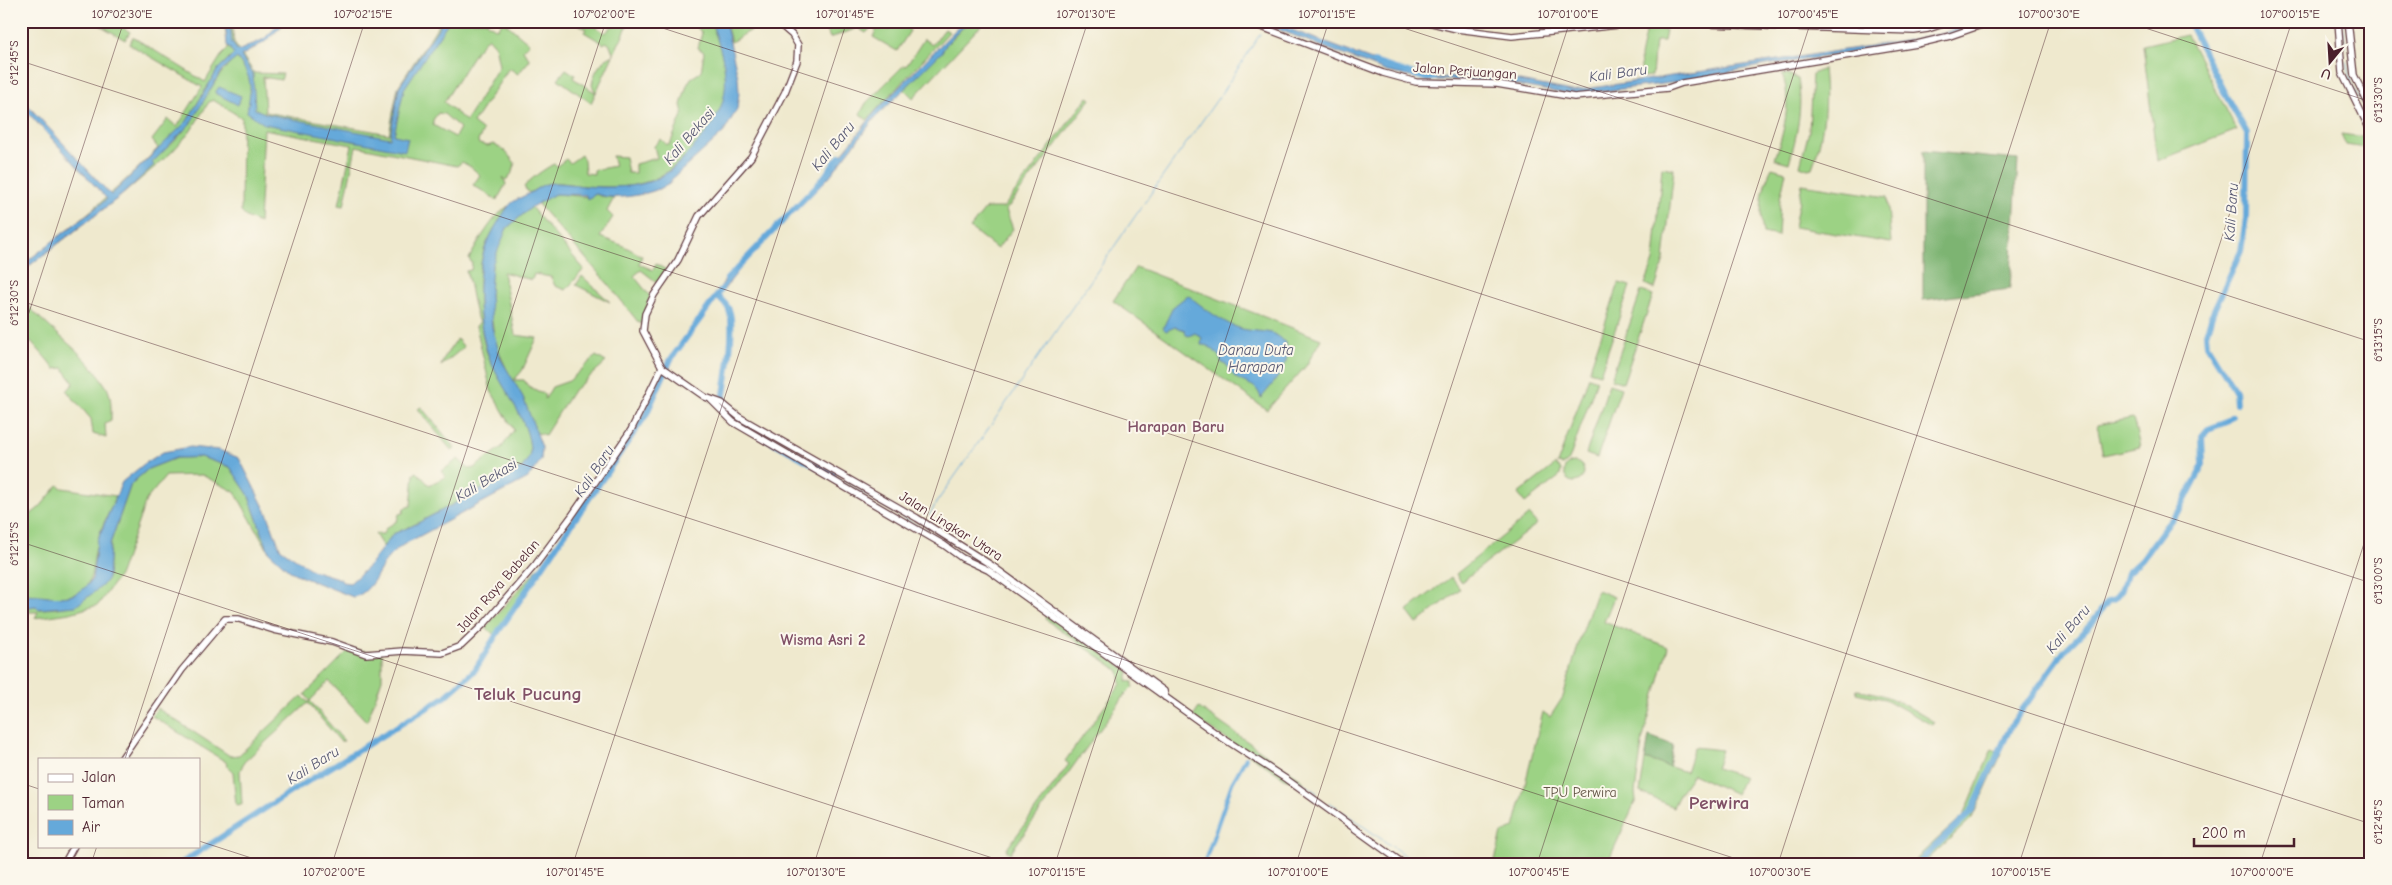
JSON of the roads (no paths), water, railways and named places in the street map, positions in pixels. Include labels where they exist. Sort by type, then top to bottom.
[{"type":"main road","name":"Jalan Lingkar Utara","points":[[776,21],[792,35],[798,45],[797,61],[785,92],[750,157],[699,216],[678,260],[654,295],[645,314],[643,331],[663,367],[708,398],[733,422],[878,502],[931,527],[989,567],[1165,697],[1404,864]]},
{"type":"main road","name":"Jalan Perjuangan","points":[[1246,21],[1383,73],[1416,82],[1496,84],[1574,97],[1665,88],[1682,83],[1883,50],[1950,36],[1993,21]]},
{"type":"main road","points":[[1424,21],[1457,29],[1512,36],[1642,22],[1914,31],[1946,26],[1952,21]]},
{"type":"main road","points":[[2338,21],[2343,76],[2371,132]]},
{"type":"main road","points":[[2348,21],[2354,75],[2371,109]]},
{"type":"main road","points":[[1946,26],[1950,36]]},
{"type":"main road","name":"Jalan Raya Babelan","points":[[122,758],[177,676],[226,619],[232,617],[274,630],[332,642],[366,654],[403,651],[442,653],[462,646],[486,622],[525,576],[571,517],[630,430],[663,367]]},
{"type":"main road","name":"Jalan Lingkar Utara","points":[[708,398],[722,403],[729,410],[878,502],[966,560],[989,567]]},
{"type":"main road","points":[[64,864],[73,848]]},
{"type":"water","points":[[225,21],[230,21],[232,43],[238,51],[264,39],[282,21],[287,21],[266,41],[241,56],[253,74],[255,109],[267,114],[390,138],[399,87],[443,21],[449,21],[404,89],[394,135],[408,138],[405,151],[264,124],[247,112],[250,96],[249,78],[237,58],[222,70],[190,124],[152,163],[154,165],[122,195],[21,272],[21,266],[107,199],[21,105],[21,98],[111,195],[187,121],[218,69],[234,54],[227,45]]},
{"type":"water","points":[[711,21],[725,21],[738,77],[737,109],[724,132],[671,180],[671,183],[664,187],[624,197],[596,194],[587,199],[586,195],[555,194],[533,206],[507,228],[492,265],[490,295],[492,327],[501,359],[523,397],[542,447],[541,460],[528,478],[403,545],[388,558],[369,587],[353,597],[290,571],[269,552],[248,494],[230,467],[201,457],[176,458],[148,469],[131,484],[110,544],[108,578],[102,586],[76,606],[39,609],[36,606],[21,608],[21,595],[68,596],[76,594],[84,588],[92,579],[97,541],[122,482],[144,464],[163,452],[190,447],[219,450],[239,458],[268,515],[280,548],[312,570],[341,579],[342,582],[350,583],[367,568],[393,534],[414,525],[522,468],[530,454],[529,440],[521,417],[491,362],[483,336],[479,307],[481,263],[491,234],[510,205],[543,185],[565,183],[584,186],[622,187],[642,184],[670,171],[681,161],[712,125],[724,97],[725,83],[722,54]]},
{"type":"water","points":[[964,21],[969,21],[948,42],[941,53],[875,118],[829,177],[746,261],[718,297],[715,295],[727,277],[831,168],[876,111]]},
{"type":"water","points":[[1257,21],[1268,21],[1414,76],[1428,79],[1468,75],[1493,76],[1572,91],[1897,42],[1943,33],[1975,21],[1990,21],[1953,34],[1898,46],[1760,66],[1671,83],[1572,95],[1478,80],[1427,80],[1387,72]]},
{"type":"water","points":[[219,87],[241,96],[238,105],[215,93]]},
{"type":"water","name":"Danau Duta Harapan","points":[[1188,295],[1212,314],[1233,326],[1272,333],[1284,341],[1287,349],[1287,358],[1284,367],[1261,398],[1257,389],[1234,376],[1226,364],[1222,363],[1214,350],[1208,346],[1201,345],[1202,338],[1195,333],[1189,336],[1186,335],[1185,330],[1175,327],[1166,331],[1163,328],[1173,307]]},
{"type":"waterway","name":"Kali Baru","points":[[2188,21],[2247,133],[2246,218],[2241,251],[2213,312],[2206,334],[2207,345],[2235,390],[2236,404]]},
{"type":"waterway","points":[[2343,21],[2345,47]]},
{"type":"waterway","points":[[930,524],[933,521],[930,515],[936,503],[1219,97],[1260,34]]},
{"type":"waterway","name":"Kali Baru","points":[[1374,62],[1427,79],[1434,78]]},
{"type":"waterway","points":[[2346,62],[2351,83],[2371,119]]},
{"type":"waterway","name":"Kali Baru","points":[[727,279],[821,181],[840,156]]},
{"type":"waterway","name":"Kali Baru","points":[[180,864],[292,791],[445,697],[475,670],[498,632],[646,415],[671,359],[721,290]]},
{"type":"waterway","points":[[717,296],[727,306],[731,318],[730,354],[723,400],[725,408]]},
{"type":"waterway","name":"Kali Baru","points":[[1917,864],[1971,812],[2012,724],[2065,650],[2092,623],[2108,601],[2114,599],[2122,589],[2127,573],[2142,559],[2180,510],[2203,465],[2202,436],[2208,429],[2224,423],[2232,416]]},
{"type":"waterway","points":[[762,436],[833,475]]},
{"type":"waterway","points":[[833,475],[924,530],[927,527]]},
{"type":"waterway","points":[[1253,750],[1317,793]]},
{"type":"waterway","points":[[1204,864],[1232,783],[1246,758]]},
{"type":"waterway","points":[[1330,803],[1337,807]]},
{"type":"waterway","points":[[1343,812],[1417,864]]},
{"type":"district","name":"Harapan Baru","points":[[1176,427]]},
{"type":"district","name":"Wisma Asri 2","points":[[823,640]]},
{"type":"district","name":"Teluk Pucung","points":[[528,694]]},
{"type":"district","name":"Perwira","points":[[1719,803]]},
{"type":"water label","name":"Kali Bekasi","points":[[689,136]]},
{"type":"water label","name":"Kali Bekasi","points":[[486,480]]},
{"type":"park label","name":"TPU Perwira","points":[[1580,792]]}]
